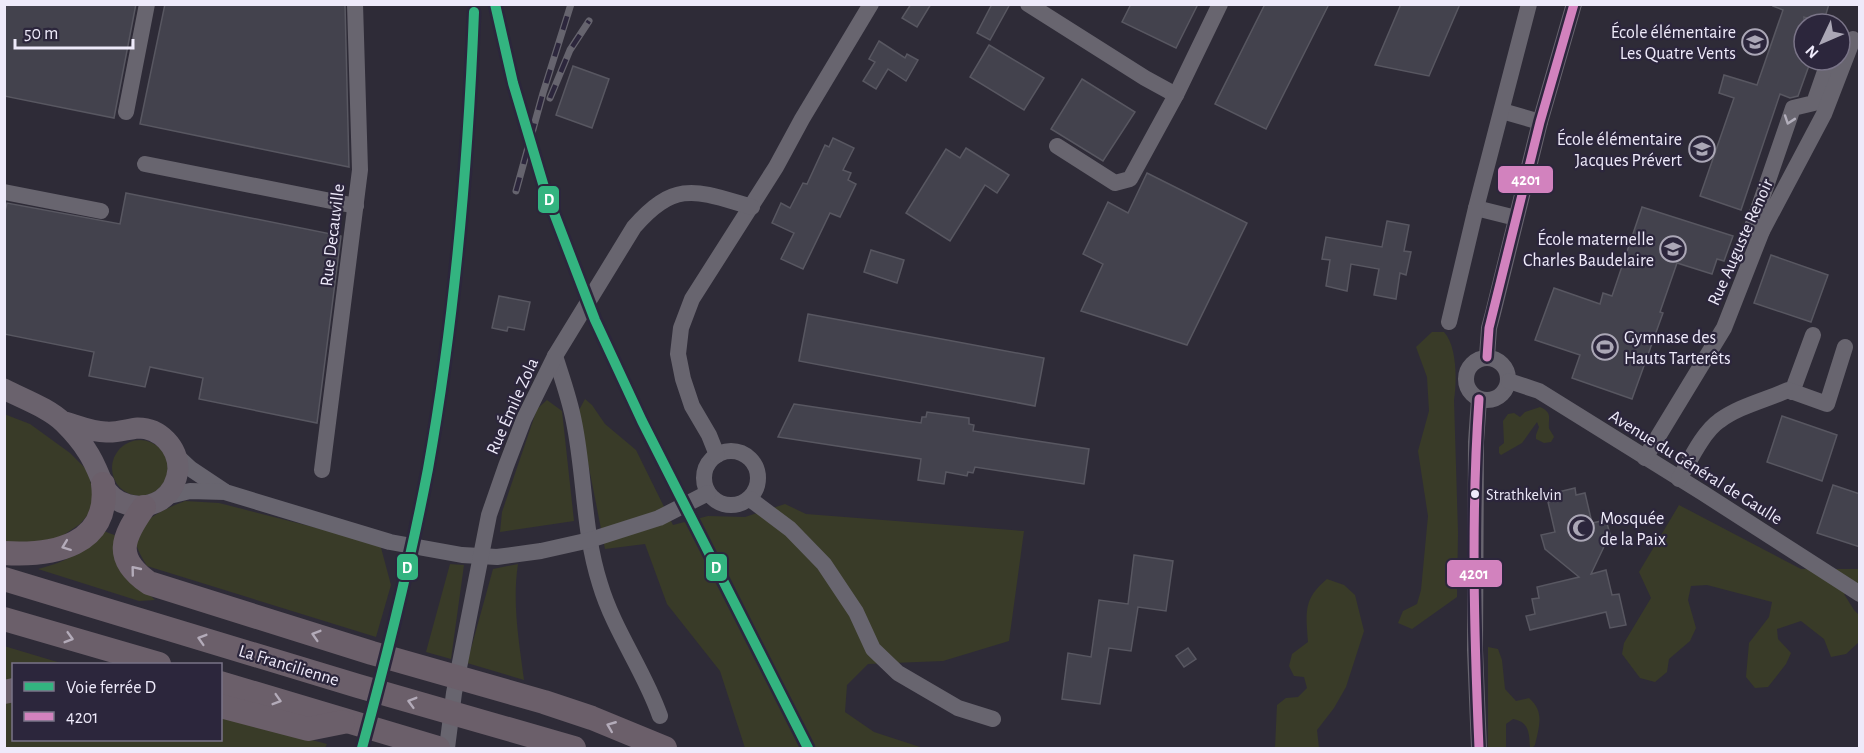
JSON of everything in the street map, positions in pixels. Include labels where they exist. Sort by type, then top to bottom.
[{"type":"highway","points":[[4,553],[46,553],[76,542],[87,535],[101,515],[105,502],[101,479]]},
{"type":"highway","points":[[154,502],[129,528],[125,547],[131,568],[149,583],[372,653],[544,702],[592,718],[665,748]]},
{"type":"highway","name":"La Francilienne","points":[[4,579],[358,686],[574,748]]},
{"type":"highway","points":[[4,619],[156,663]]},
{"type":"highway","name":"La Francilienne","points":[[222,684],[438,748]]},
{"type":"highway","points":[[222,707],[308,729],[349,722]]},
{"type":"main road","points":[[4,389],[62,421],[105,432],[137,428],[149,430],[165,439],[176,455],[177,478],[172,488],[154,502],[132,506],[120,502],[110,495],[86,449],[62,421]]},
{"type":"main road","points":[[101,479],[100,462],[108,443],[124,431]]},
{"type":"street","points":[[126,112],[147,4]]},
{"type":"street","name":"Rue Decauville","points":[[322,470],[360,170],[355,4]]},
{"type":"street","points":[[717,455],[709,435],[692,406],[683,379],[678,354],[681,328],[692,299],[752,207],[871,4]]},
{"type":"street","points":[[1028,4],[1176,95]]},
{"type":"street","points":[[1057,146],[1115,183],[1130,180],[1176,95],[1220,4]]},
{"type":"street","points":[[1449,322],[1529,4]]},
{"type":"street","points":[[1487,357],[1489,328],[1516,218],[1540,122],[1574,4]]},
{"type":"street","points":[[1762,231],[1752,227],[1793,108],[1814,103],[1824,72]]},
{"type":"street","name":"Rue Auguste Renoir","points":[[1645,458],[1724,328],[1762,231],[1824,114],[1839,72]]},
{"type":"street","points":[[1502,111],[1540,122]]},
{"type":"street","points":[[145,164],[356,206]]},
{"type":"street","points":[[4,192],[101,211]]},
{"type":"street","name":"Rue Émile Zola","points":[[447,748],[454,693],[489,515],[524,419],[555,356],[634,227],[649,209],[665,198],[684,192],[705,194],[752,207]]},
{"type":"street","points":[[1476,208],[1516,218]]},
{"type":"street","points":[[1792,392],[1813,335]]},
{"type":"street","points":[[1680,479],[1699,446],[1718,422],[1745,407],[1788,390],[1827,404],[1845,348]]},
{"type":"street","points":[[555,356],[574,421],[592,555],[609,609],[651,691],[660,716]]},
{"type":"street","points":[[1487,357],[1500,362],[1508,374],[1509,381],[1502,395],[1487,400],[1479,399],[1468,389],[1466,374],[1474,362],[1487,357]]},
{"type":"street","name":"Avenue du Général de Gaulle","points":[[1509,381],[1539,391],[1860,594]]},
{"type":"street","points":[[1479,399],[1476,442],[1475,650],[1479,748]]},
{"type":"street","points":[[732,451],[745,455],[758,469],[759,480],[756,490],[744,503],[733,506],[722,505],[708,493],[704,478],[706,467],[717,455],[732,451]]},
{"type":"street","points":[[176,455],[191,469],[225,492]]},
{"type":"street","points":[[154,502],[190,490],[225,492],[390,542],[462,555],[497,557],[541,551],[590,540],[658,518],[708,493]]},
{"type":"street","points":[[750,499],[790,529],[824,564],[856,612],[873,649],[898,673],[958,708],[993,719]]},
{"type":"green space","points":[[1432,332],[1444,332],[1451,346],[1455,364],[1457,597],[1412,629],[1398,623],[1403,611],[1417,604],[1421,590],[1428,516],[1418,451],[1429,411],[1427,377],[1416,347]]},
{"type":"green space","points":[[585,399],[605,424],[636,450],[673,525],[708,516],[745,517],[785,504],[806,514],[1024,531],[1009,641],[943,661],[868,664],[847,685],[845,712],[874,732],[923,748],[745,748],[720,671],[667,604],[645,544],[605,549],[578,412]]},
{"type":"green space","points":[[547,400],[562,411],[574,521],[500,532],[502,512],[537,409]]},
{"type":"green space","points":[[1540,407],[1548,413],[1549,428],[1554,437],[1551,442],[1544,443],[1536,439],[1539,427],[1537,422],[1522,443],[1501,455],[1499,447],[1504,443],[1503,421],[1508,414],[1514,413],[1520,417],[1525,412]]},
{"type":"green space","points":[[4,414],[30,424],[70,453],[88,471],[94,497],[91,511],[80,524],[59,538],[27,545],[5,541]]},
{"type":"green space","points":[[140,440],[155,445],[163,453],[168,468],[163,483],[155,491],[140,496],[125,491],[117,483],[112,468],[117,453],[125,445]]},
{"type":"green space","points":[[185,501],[219,503],[380,544],[391,585],[376,637],[147,566],[137,547],[137,533],[155,515]]},
{"type":"green space","points":[[1679,505],[1801,569],[1859,569],[1859,592],[1844,594],[1859,615],[1859,642],[1846,654],[1831,657],[1824,639],[1801,621],[1777,629],[1778,639],[1791,653],[1786,664],[1768,687],[1755,688],[1746,677],[1749,643],[1769,617],[1772,602],[1707,585],[1691,586],[1688,600],[1696,628],[1690,641],[1669,659],[1667,672],[1655,682],[1640,678],[1622,654],[1624,643],[1651,598],[1639,572]]},
{"type":"green space","points":[[101,530],[117,536],[155,600],[139,601],[38,569],[73,556]]},
{"type":"green space","points":[[450,564],[464,565],[451,659],[426,652]]},
{"type":"green space","points":[[518,564],[516,608],[524,680],[467,663],[493,569]]},
{"type":"green space","points":[[1327,579],[1344,585],[1355,595],[1364,631],[1346,687],[1317,730],[1319,748],[1275,748],[1277,705],[1286,698],[1298,697],[1307,688],[1304,677],[1294,676],[1289,666],[1292,654],[1308,642],[1307,614],[1310,600],[1319,586]]},
{"type":"green space","points":[[4,646],[61,663],[12,663],[12,682],[5,684]]},
{"type":"green space","points":[[1488,647],[1498,649],[1502,660],[1505,689],[1516,701],[1529,698],[1537,709],[1540,720],[1535,745],[1532,748],[1530,748],[1526,726],[1513,719],[1506,724],[1506,748],[1488,748]]},
{"type":"green space","points":[[12,700],[12,741],[222,741],[222,716],[327,744],[325,748],[5,748],[5,703]]},
{"type":"building","points":[[4,4],[136,4],[114,118],[4,96]]},
{"type":"building","points":[[165,4],[345,4],[349,167],[140,124]]},
{"type":"building","points":[[911,4],[931,4],[917,27],[902,18]]},
{"type":"building","points":[[992,4],[1010,4],[990,40],[977,33]]},
{"type":"building","points":[[1131,4],[1198,4],[1176,48],[1122,22]]},
{"type":"building","points":[[1265,4],[1329,4],[1266,129],[1215,104]]},
{"type":"building","points":[[1401,4],[1460,4],[1429,76],[1375,65]]},
{"type":"building","points":[[1774,4],[1829,4],[1827,12],[1792,12],[1792,72],[1807,72],[1798,96],[1790,98],[1780,94],[1741,210],[1700,196],[1734,98],[1719,93],[1724,75],[1757,85],[1783,10],[1773,6]]},
{"type":"building","points":[[879,41],[905,58],[907,54],[918,60],[906,81],[888,69],[876,89],[863,81],[875,62],[869,59]]},
{"type":"building","points":[[989,45],[1044,78],[1024,110],[970,77]]},
{"type":"building","points":[[573,66],[609,79],[592,128],[556,115]]},
{"type":"building","points":[[1082,79],[1135,112],[1103,161],[1051,129]]},
{"type":"building","points":[[833,138],[854,148],[843,170],[851,173],[848,180],[856,184],[840,217],[830,213],[803,269],[781,259],[794,233],[772,223],[781,203],[790,208],[803,183],[807,184],[825,145],[829,147]]},
{"type":"building","points":[[966,148],[1009,175],[997,193],[985,185],[950,241],[906,213],[946,149],[960,158]]},
{"type":"building","points":[[1147,173],[1247,223],[1187,345],[1081,311],[1103,264],[1083,254],[1108,202],[1128,213]]},
{"type":"building","points":[[126,193],[341,236],[317,423],[199,399],[203,378],[150,367],[145,387],[89,376],[94,352],[4,334],[4,215],[7,203],[120,224]]},
{"type":"building","points":[[1642,207],[1733,236],[1724,261],[1717,259],[1712,274],[1677,263],[1660,312],[1663,313],[1632,399],[1572,378],[1580,355],[1535,340],[1554,288],[1600,304],[1603,293],[1612,296]]},
{"type":"building","points":[[1387,221],[1409,225],[1404,251],[1411,252],[1406,275],[1400,273],[1396,299],[1374,295],[1379,269],[1351,264],[1347,291],[1326,286],[1330,260],[1322,259],[1326,237],[1382,247]]},
{"type":"building","points":[[871,250],[904,260],[897,283],[864,272]]},
{"type":"building","points":[[1771,255],[1828,275],[1811,322],[1754,303]]},
{"type":"building","points":[[499,296],[530,302],[524,330],[508,327],[507,331],[492,328]]},
{"type":"building","points":[[808,314],[1044,358],[1035,406],[799,361]]},
{"type":"building","points":[[794,404],[921,423],[922,417],[926,417],[927,412],[969,418],[969,424],[974,425],[973,431],[1089,449],[1084,484],[975,467],[973,473],[968,472],[967,476],[946,472],[944,484],[918,480],[921,459],[778,437]]},
{"type":"building","points":[[1782,416],[1837,435],[1822,481],[1767,462]]},
{"type":"building","points":[[1833,485],[1860,494],[1860,547],[1817,533]]},
{"type":"building","points":[[1575,488],[1576,495],[1585,493],[1592,523],[1606,520],[1610,534],[1591,574],[1606,570],[1612,595],[1619,594],[1626,625],[1610,628],[1606,612],[1530,630],[1526,616],[1535,614],[1532,599],[1539,598],[1537,587],[1579,577],[1545,549],[1541,535],[1555,532],[1548,502],[1556,500],[1554,493]]},
{"type":"building","points":[[1134,555],[1173,561],[1166,611],[1138,607],[1131,651],[1109,648],[1100,704],[1062,699],[1068,653],[1091,657],[1099,600],[1128,604]]},
{"type":"building","points":[[1188,648],[1196,659],[1184,667],[1176,656]]},
{"type":"railway","points":[[516,191],[571,4]]},
{"type":"railway","points":[[550,98],[570,50],[589,21]]},
{"type":"rail line","name":"D","points":[[495,4],[513,83],[544,187],[595,320],[642,421],[808,748]]},
{"type":"rail line","name":"D","points":[[362,748],[406,574],[428,469],[446,355],[464,184],[474,12]]},
{"type":"transit line","name":"4201","points":[[1487,357],[1489,328],[1540,122],[1574,4]]},
{"type":"transit line","name":"4201","points":[[1479,399],[1474,574],[1479,748]]},
{"type":"place","name":"École élémentaire Les Quatre Vents","points":[[1755,42]]},
{"type":"place","name":"École élémentaire Jacques Prévert","points":[[1702,149]]},
{"type":"place","name":"École maternelle Charles Baudelaire","points":[[1673,249]]},
{"type":"place","name":"Gymnase des Hauts Tarterêts","points":[[1605,347]]},
{"type":"place","name":"Strathkelvin","points":[[1475,494]]},
{"type":"place","name":"Mosquée de la Paix","points":[[1581,528]]}]
